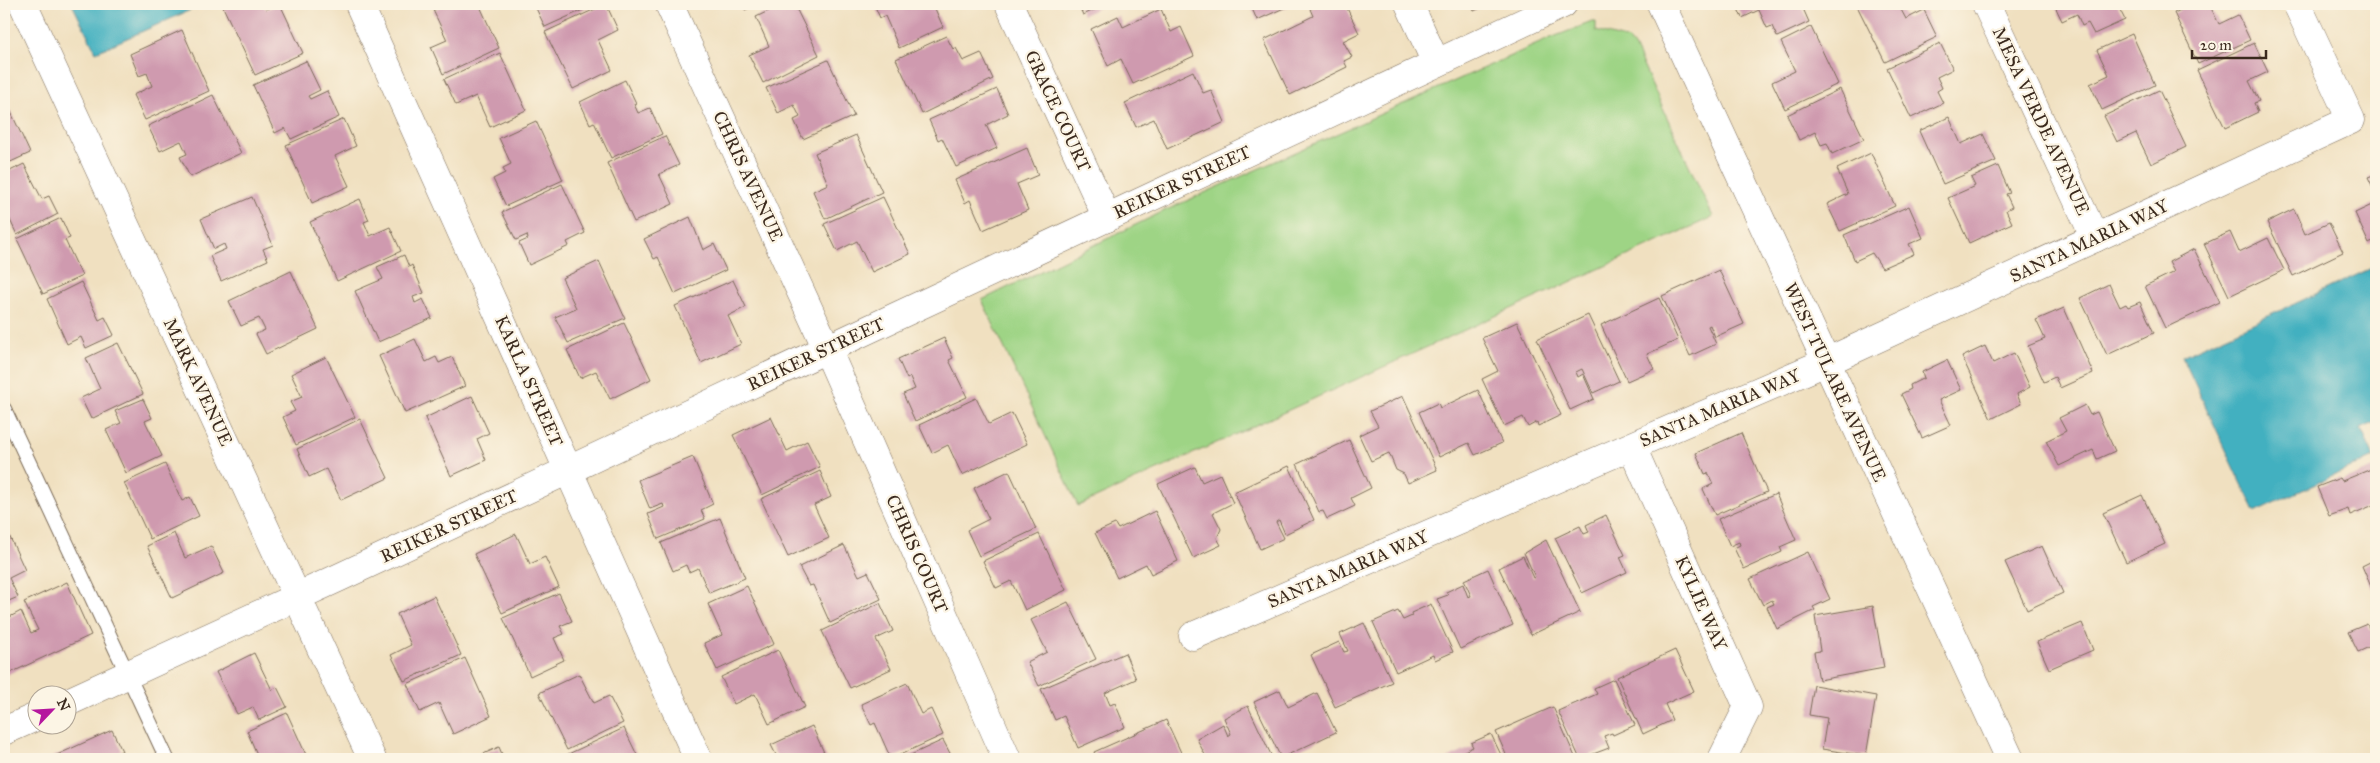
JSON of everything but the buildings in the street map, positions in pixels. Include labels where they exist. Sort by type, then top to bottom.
[{"type":"street","name":"MARK AVENUE","points":[[23,4],[372,759]]},
{"type":"street","name":"KARLA STREET","points":[[359,4],[698,759]]},
{"type":"street","name":"CHRIS AVENUE","points":[[669,4],[827,349]]},
{"type":"street","name":"GRACE COURT","points":[[1009,4],[1107,218]]},
{"type":"street","points":[[1409,4],[1436,63]]},
{"type":"street","name":"REIKER STREET","points":[[78,698],[297,597],[1563,4]]},
{"type":"street","name":"WEST TULARE AVENUE","points":[[1661,4],[2010,759]]},
{"type":"street","name":"MESA VERDE AVENUE","points":[[1986,4],[2095,238]]},
{"type":"street","name":"SANTA MARIA WAY","points":[[1193,636],[1826,362],[2351,120],[2298,4]]},
{"type":"street","name":"CHRIS COURT","points":[[827,349],[1007,759]]},
{"type":"street","name":"KYLIE WAY","points":[[1632,447],[1748,707],[1722,759]]},
{"type":"street","points":[[4,731],[28,720]]},
{"type":"lane","points":[[4,409],[167,759]]},
{"type":"green space","points":[[1596,22],[1596,31],[1629,40],[1634,46],[1713,217],[1078,506],[982,300],[1164,211],[1553,37]]},
{"type":"water","points":[[72,4],[204,4],[96,52]]},
{"type":"water","points":[[2376,266],[2376,422],[2361,429],[2374,457],[2255,512],[2182,356]]}]
